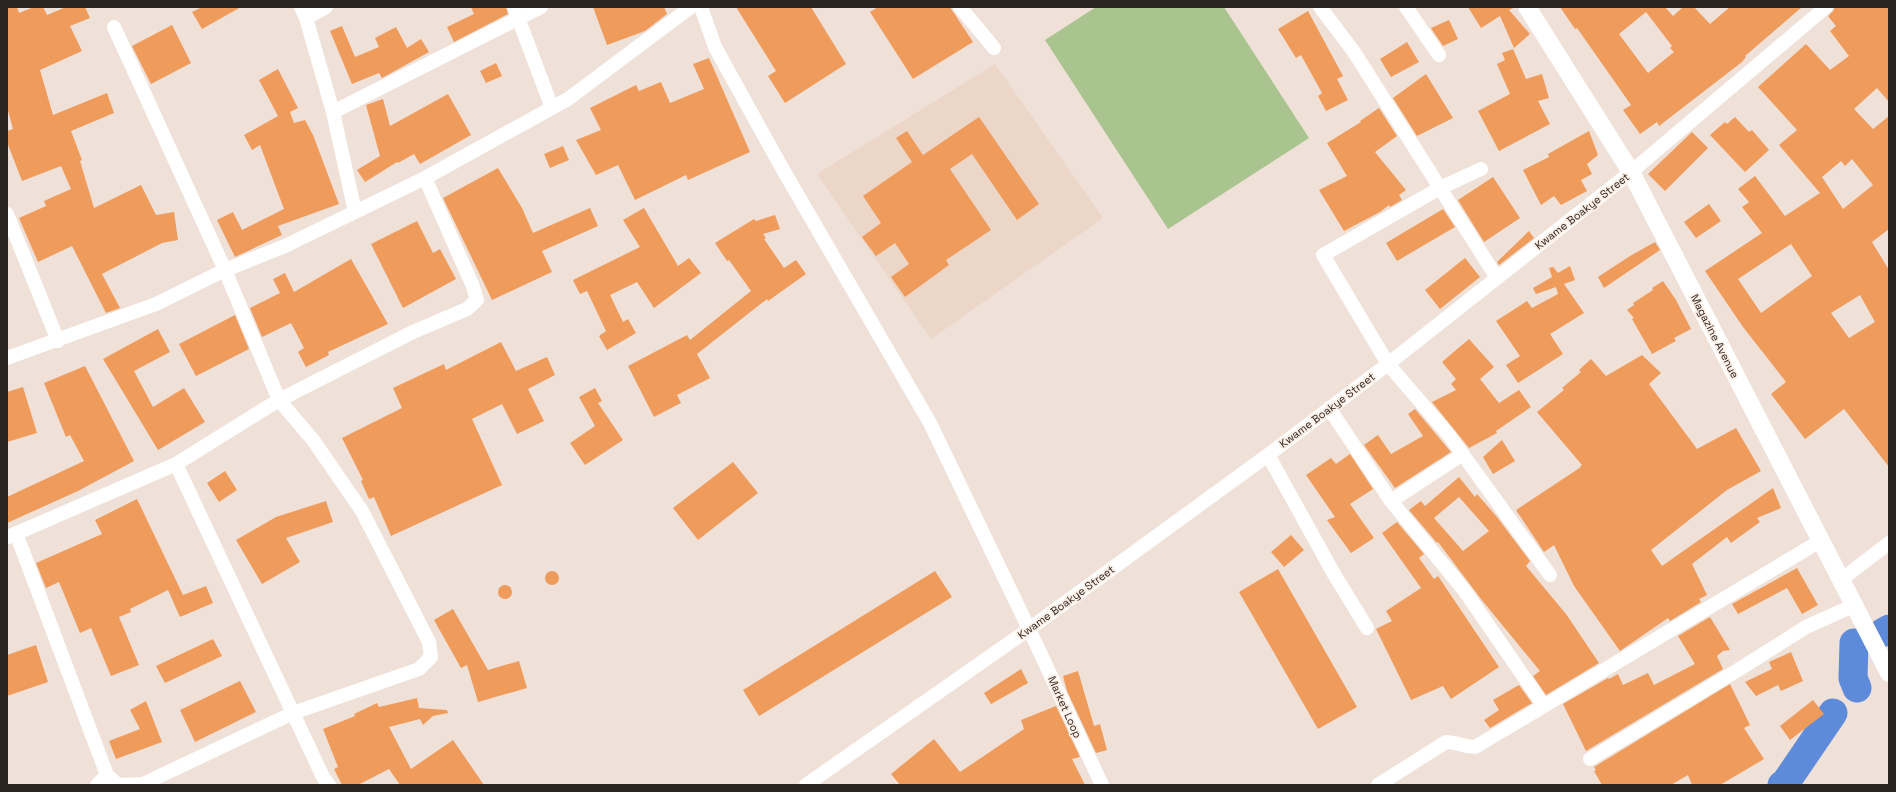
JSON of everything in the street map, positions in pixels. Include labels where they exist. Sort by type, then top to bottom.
[{"type":"street","points":[[326,7],[303,13],[333,112],[355,212]]},
{"type":"street","points":[[333,112],[517,13],[541,7]]},
{"type":"street","points":[[7,358],[58,341],[156,304],[225,270],[285,246],[425,178],[568,99],[691,7]]},
{"type":"street","name":"Market Loop","points":[[701,7],[715,47],[782,168],[930,423],[1030,629],[1102,785]]},
{"type":"street","points":[[960,7],[994,48]]},
{"type":"street","points":[[1320,7],[1354,52],[1497,278]]},
{"type":"street","points":[[1406,7],[1439,55]]},
{"type":"street","name":"Magazine Avenue","points":[[1527,7],[1631,172],[1822,540],[1889,673]]},
{"type":"street","name":"Kwame Boakye Street","points":[[806,785],[1030,629],[1268,455],[1388,364],[1631,172],[1826,7]]},
{"type":"street","points":[[517,13],[552,108]]},
{"type":"street","points":[[114,27],[225,270],[280,400],[313,440],[362,511],[429,642],[431,657],[419,669],[293,713],[143,784],[118,785],[102,780],[11,535],[176,464],[280,400],[413,332],[467,309],[477,300],[472,284],[425,178]]},
{"type":"street","points":[[1481,169],[1440,188],[1323,255],[1388,364],[1448,434],[1550,575]]},
{"type":"street","points":[[7,214],[58,341]]},
{"type":"street","points":[[1329,408],[1391,501],[1464,590],[1544,706]]},
{"type":"street","points":[[1391,501],[1463,454]]},
{"type":"street","points":[[1268,455],[1334,574],[1367,628]]},
{"type":"street","points":[[176,464],[323,777],[329,785]]},
{"type":"street","points":[[1378,785],[1446,742],[1454,742],[1469,747],[1476,747],[1822,540]]},
{"type":"street","points":[[1842,579],[1889,544]]},
{"type":"street","points":[[1590,759],[1738,670],[1806,627],[1855,605]]},
{"type":"shaded area","points":[[995,64],[1103,218],[931,339],[817,174]]},
{"type":"green space","points":[[1096,7],[1224,7],[1309,138],[1168,229],[1045,40]]},
{"type":"building","points":[[7,7],[17,7],[19,13],[34,7],[43,7],[47,15],[66,7],[85,7],[90,18],[70,26],[82,51],[40,70],[53,115],[107,93],[114,113],[71,131],[82,160],[80,161],[94,208],[141,185],[156,215],[174,212],[178,240],[162,243],[102,274],[120,308],[106,313],[72,246],[38,262],[19,218],[46,206],[44,201],[71,189],[61,166],[22,181],[7,142],[7,131],[13,129],[7,107]]},
{"type":"building","points":[[202,7],[241,7],[202,29],[192,12]]},
{"type":"building","points":[[471,7],[506,7],[508,14],[454,42],[447,27],[474,14]]},
{"type":"building","points":[[593,7],[664,7],[667,14],[645,31],[607,45]]},
{"type":"building","points":[[736,7],[811,7],[846,64],[785,103],[768,76],[776,71]]},
{"type":"building","points":[[878,7],[950,7],[973,42],[913,79],[870,12]]},
{"type":"building","points":[[1468,7],[1515,7],[1509,10],[1530,34],[1514,48],[1500,16],[1481,28]]},
{"type":"building","points":[[1560,7],[1665,7],[1673,16],[1683,7],[1694,7],[1710,24],[1730,7],[1802,7],[1745,56],[1746,57],[1742,62],[1659,126],[1657,122],[1640,134],[1623,110],[1631,105],[1577,28],[1575,29]],"holes":[[[1646,12],[1672,46],[1670,48],[1674,52],[1648,73],[1619,34]]]},
{"type":"building","points":[[1834,7],[1889,7],[1889,102],[1877,88],[1854,109],[1873,129],[1889,116],[1889,229],[1872,242],[1889,270],[1889,467],[1844,409],[1805,439],[1771,394],[1786,382],[1743,327],[1705,271],[1762,233],[1742,207],[1749,202],[1738,189],[1755,176],[1785,216],[1820,193],[1779,145],[1797,130],[1758,87],[1806,44],[1830,70],[1849,56],[1830,31],[1836,26],[1828,16],[1834,10]],"holes":[[[1852,159],[1873,185],[1843,209],[1822,177],[1841,161],[1845,166]],[[1791,244],[1812,276],[1761,313],[1738,279]],[[1860,295],[1875,322],[1849,338],[1831,313]]]},
{"type":"building","points":[[1308,11],[1343,76],[1337,79],[1348,100],[1326,111],[1318,96],[1322,93],[1301,55],[1296,58],[1278,29]]},
{"type":"building","points":[[1449,20],[1458,39],[1443,46],[1431,28]]},
{"type":"building","points":[[172,25],[191,63],[151,84],[132,46]]},
{"type":"building","points":[[342,26],[355,57],[379,47],[375,38],[396,27],[407,48],[421,39],[429,52],[382,78],[379,73],[352,84],[330,31]]},
{"type":"building","points":[[1407,42],[1419,62],[1391,77],[1380,59]]},
{"type":"building","points":[[1513,49],[1526,79],[1542,74],[1549,98],[1538,101],[1550,124],[1499,151],[1478,111],[1510,94],[1497,64],[1505,60],[1502,53]]},
{"type":"building","points":[[709,58],[750,152],[688,180],[686,175],[635,200],[618,165],[596,175],[576,140],[601,130],[590,108],[636,85],[639,91],[661,82],[670,103],[704,89],[693,64]]},
{"type":"building","points":[[496,63],[502,76],[486,83],[480,71]]},
{"type":"building","points":[[278,69],[298,108],[290,112],[294,123],[305,120],[313,135],[339,204],[278,226],[282,235],[235,257],[217,220],[233,212],[242,230],[284,209],[260,145],[252,150],[244,135],[278,116],[259,80]]},
{"type":"building","points":[[1426,74],[1453,118],[1417,136],[1393,98]]},
{"type":"building","points":[[448,94],[471,135],[420,164],[414,154],[398,163],[397,162],[365,182],[357,170],[380,156],[366,105],[383,99],[390,126]]},
{"type":"building","points":[[1379,108],[1397,136],[1375,152],[1406,190],[1399,195],[1402,200],[1390,207],[1389,205],[1380,212],[1344,231],[1319,190],[1347,176],[1327,143],[1361,122],[1360,121]]},
{"type":"building","points":[[979,117],[1039,204],[1017,220],[972,154],[950,169],[991,230],[946,260],[949,265],[905,297],[891,277],[909,264],[895,243],[876,256],[862,237],[881,223],[863,196],[912,162],[896,138],[907,131],[923,155]]},
{"type":"building","points":[[1735,117],[1749,132],[1752,130],[1769,150],[1745,172],[1710,135],[1725,122],[1727,124]]},
{"type":"building","points":[[1589,131],[1598,155],[1587,164],[1592,174],[1581,180],[1587,191],[1561,205],[1554,196],[1541,205],[1523,170],[1549,157],[1548,154]]},
{"type":"building","points":[[1692,132],[1708,148],[1665,191],[1648,174]]},
{"type":"building","points":[[563,146],[569,160],[550,168],[544,154]]},
{"type":"building","points":[[498,168],[522,208],[533,233],[590,208],[598,226],[542,251],[552,272],[492,300],[443,198]]},
{"type":"building","points":[[1493,177],[1520,218],[1484,242],[1458,200]]},
{"type":"building","points":[[1709,204],[1721,221],[1696,238],[1684,222]]},
{"type":"building","points":[[644,208],[678,266],[689,258],[701,273],[654,308],[637,282],[610,295],[623,322],[628,319],[636,333],[607,350],[599,336],[606,331],[587,291],[580,294],[573,280],[640,247],[623,220]]},
{"type":"building","points":[[1443,209],[1455,227],[1397,261],[1386,243]]},
{"type":"building","points":[[775,215],[780,229],[763,234],[766,238],[764,239],[784,268],[796,260],[806,274],[768,301],[767,299],[697,354],[710,378],[677,395],[681,403],[654,417],[628,366],[687,335],[690,340],[751,291],[715,243],[754,219],[756,221]]},
{"type":"building","points":[[417,221],[433,253],[440,249],[456,279],[403,308],[371,244]]},
{"type":"building","points":[[1529,231],[1534,238],[1499,265],[1497,262]]},
{"type":"building","points":[[1655,242],[1660,250],[1604,288],[1598,277]]},
{"type":"building","points":[[1465,258],[1480,277],[1440,309],[1425,290]]},
{"type":"building","points":[[351,259],[388,324],[328,352],[329,355],[306,367],[298,352],[304,348],[291,323],[262,337],[250,308],[280,293],[273,279],[285,273],[294,292]]},
{"type":"building","points":[[1570,266],[1575,280],[1564,284],[1584,313],[1550,334],[1563,354],[1518,383],[1506,365],[1520,356],[1496,321],[1527,301],[1532,308],[1558,294],[1556,287],[1536,294],[1533,288],[1552,277],[1549,268],[1553,267],[1558,273]]},
{"type":"building","points":[[1663,281],[1676,300],[1691,329],[1674,338],[1676,341],[1652,354],[1632,319],[1634,318],[1627,310],[1634,305],[1633,303],[1653,290],[1652,288]]},
{"type":"building","points":[[235,315],[249,349],[196,376],[179,344]]},
{"type":"building","points":[[158,329],[170,352],[134,371],[153,407],[184,388],[205,422],[158,450],[103,359]]},
{"type":"building","points":[[1469,339],[1494,367],[1480,379],[1499,403],[1519,390],[1531,407],[1496,431],[1497,433],[1469,448],[1432,402],[1456,390],[1451,384],[1456,379],[1442,362]]},
{"type":"building","points":[[501,342],[516,371],[547,357],[555,375],[528,389],[544,421],[517,434],[502,404],[472,419],[502,485],[391,536],[374,497],[369,499],[361,481],[363,480],[342,438],[402,408],[393,388],[444,364],[446,370]]},
{"type":"building","points":[[1642,355],[1661,373],[1649,384],[1697,449],[1736,428],[1761,471],[1727,490],[1651,550],[1662,566],[1773,488],[1781,508],[1757,518],[1760,522],[1731,543],[1727,537],[1692,564],[1707,595],[1699,599],[1701,602],[1670,621],[1668,618],[1620,651],[1574,586],[1554,545],[1544,552],[1516,510],[1582,465],[1537,412],[1564,390],[1562,388],[1581,372],[1579,370],[1591,359],[1606,376]]},
{"type":"building","points":[[85,366],[134,461],[78,491],[7,523],[7,497],[84,461],[70,435],[66,437],[44,383]]},
{"type":"building","points":[[23,387],[37,433],[7,442],[7,392]]},
{"type":"building","points":[[595,388],[602,401],[598,403],[623,440],[585,465],[570,443],[595,426],[579,397]]},
{"type":"building","points":[[1415,409],[1451,452],[1395,488],[1364,445],[1378,435],[1391,454],[1423,436],[1408,414]]},
{"type":"building","points":[[1502,440],[1515,461],[1493,474],[1483,457]]},
{"type":"building","points":[[1350,454],[1373,489],[1350,504],[1374,538],[1351,553],[1327,520],[1335,517],[1306,475],[1331,458],[1336,464]]},
{"type":"building","points":[[733,462],[758,493],[698,540],[673,508]]},
{"type":"building","points":[[225,471],[237,490],[219,502],[207,483]]},
{"type":"building","points":[[1459,477],[1475,497],[1477,494],[1497,517],[1530,561],[1526,566],[1566,614],[1599,663],[1546,695],[1533,676],[1540,671],[1481,599],[1438,542],[1437,543],[1409,510],[1421,501],[1425,506]],"holes":[[[1459,497],[1489,531],[1463,551],[1434,518]]]},
{"type":"building","points":[[137,499],[183,595],[206,586],[213,603],[180,617],[168,590],[130,609],[131,612],[119,617],[139,665],[111,676],[91,628],[80,633],[59,582],[46,588],[36,563],[102,534],[95,520]]},
{"type":"building","points":[[326,501],[333,522],[286,538],[300,562],[262,584],[236,540],[276,517]]},
{"type":"building","points":[[1397,522],[1424,554],[1419,558],[1434,579],[1438,576],[1499,667],[1451,699],[1443,686],[1411,700],[1376,629],[1392,621],[1386,611],[1421,588],[1382,533]]},
{"type":"building","points":[[1291,535],[1304,550],[1284,567],[1271,552]]},
{"type":"building","points":[[1797,568],[1818,605],[1802,614],[1787,588],[1738,614],[1732,604]]},
{"type":"building","points":[[1278,569],[1357,707],[1318,729],[1239,592]]},
{"type":"building","points":[[549,571],[555,571],[559,575],[559,581],[555,585],[549,585],[545,581],[545,575]]},
{"type":"building","points":[[935,571],[952,597],[759,716],[743,690]]},
{"type":"building","points":[[505,585],[510,587],[512,592],[510,597],[505,599],[500,597],[498,592],[500,587]]},
{"type":"building","points":[[453,609],[488,670],[519,661],[527,688],[478,702],[467,665],[461,668],[434,620]]},
{"type":"building","points":[[1710,617],[1730,650],[1723,651],[1717,656],[1723,669],[1586,751],[1563,704],[1608,678],[1609,679],[1618,674],[1623,685],[1648,673],[1654,685],[1695,664],[1678,636]]},
{"type":"building","points":[[213,639],[222,656],[165,683],[156,666]]},
{"type":"building","points":[[36,645],[48,682],[7,696],[7,655]]},
{"type":"building","points":[[1791,652],[1803,681],[1781,691],[1778,685],[1756,696],[1745,682],[1772,669],[1769,662]]},
{"type":"building","points":[[1021,669],[1028,683],[991,704],[984,693]]},
{"type":"building","points":[[1078,671],[1094,726],[1100,724],[1107,750],[1096,753],[1067,691],[1063,676]]},
{"type":"building","points":[[240,681],[256,712],[195,742],[180,710]]},
{"type":"building","points":[[1730,684],[1750,725],[1744,728],[1764,759],[1720,785],[1692,785],[1688,775],[1671,785],[1602,785],[1594,771],[1596,770],[1594,767]]},
{"type":"building","points":[[1519,685],[1532,703],[1490,728],[1484,720],[1499,710],[1493,700]]},
{"type":"building","points":[[417,698],[419,708],[447,710],[448,713],[433,716],[423,725],[420,719],[389,727],[411,769],[453,740],[484,785],[400,785],[389,769],[358,785],[342,785],[334,769],[338,767],[323,729],[355,716],[354,714],[377,703],[379,707]]},
{"type":"building","points":[[1813,700],[1824,714],[1790,740],[1780,726]]},
{"type":"building","points":[[146,701],[162,742],[116,759],[109,741],[140,729],[130,710]]},
{"type":"building","points":[[1056,706],[1080,757],[1072,759],[1085,785],[900,785],[891,774],[934,739],[960,772],[1024,729],[1021,720]]},
{"type":"waterway","points":[[1882,633],[1889,629]]},
{"type":"waterway","points":[[1854,643],[1853,678],[1857,688]]},
{"type":"waterway","points":[[1782,785],[1786,782],[1833,713]]}]
